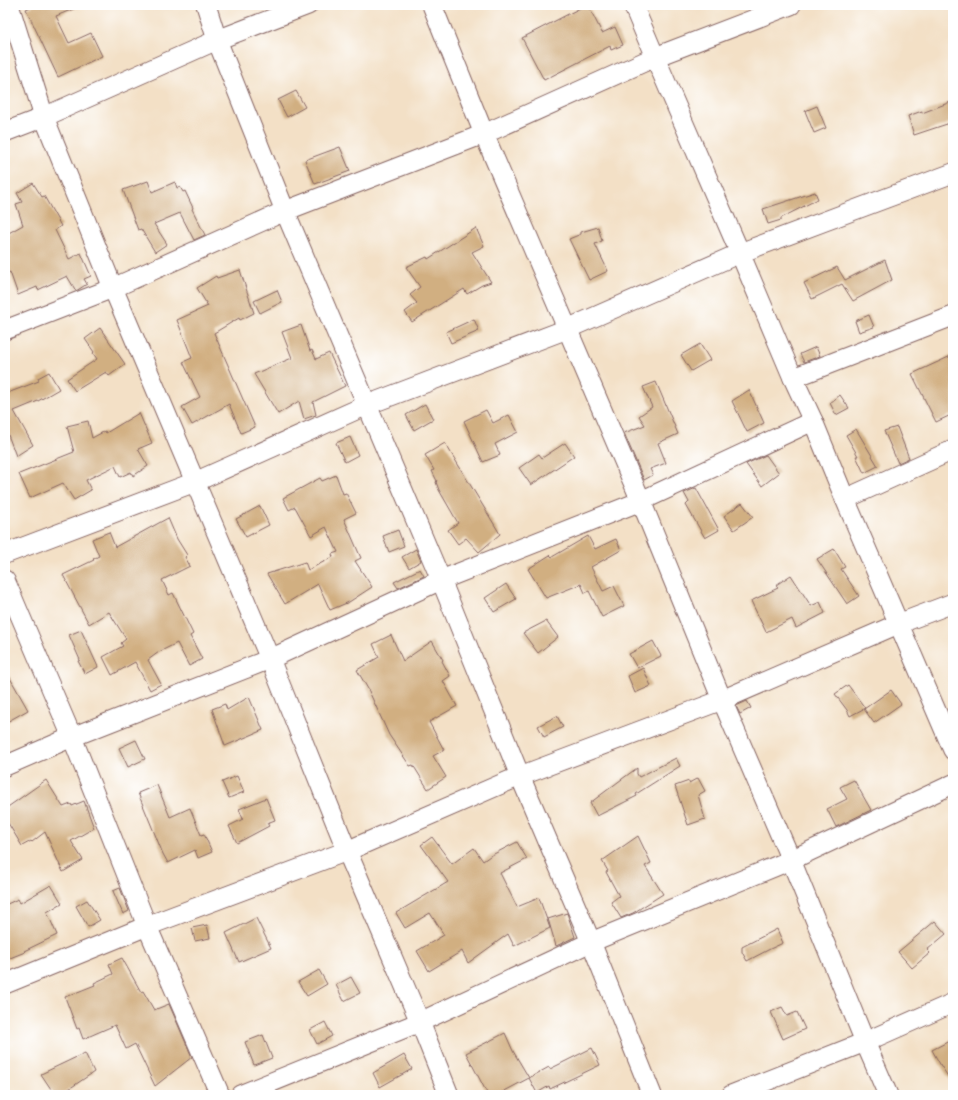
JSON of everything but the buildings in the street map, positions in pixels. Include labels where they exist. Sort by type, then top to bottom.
[{"type":"street","points":[[8,5],[44,117],[113,288],[270,659],[347,852],[420,1022],[449,1095]]},
{"type":"street","points":[[206,5],[217,40],[285,211],[441,580],[520,776],[591,942],[652,1095]]},
{"type":"street","points":[[5,132],[44,117],[217,40],[308,5]]},
{"type":"street","points":[[432,5],[484,134],[641,501],[722,700],[791,860],[888,1095]]},
{"type":"street","points":[[633,5],[793,378],[813,421],[898,624],[953,750]]},
{"type":"street","points":[[5,330],[113,288],[285,211],[484,134],[655,57],[791,5]]},
{"type":"street","points":[[5,554],[195,482],[367,405],[568,329],[740,253],[953,173]]},
{"type":"street","points":[[793,378],[953,316]]},
{"type":"street","points":[[5,766],[72,737],[270,659],[441,580],[641,501],[813,421]]},
{"type":"street","points":[[845,499],[953,450]]},
{"type":"street","points":[[5,580],[72,737],[147,926],[220,1095]]},
{"type":"street","points":[[5,984],[147,926],[347,852],[520,776],[722,700],[898,624],[953,603]]},
{"type":"street","points":[[240,1095],[420,1022],[591,942],[791,860],[953,784]]},
{"type":"street","points":[[731,1095],[865,1042],[953,1003]]}]
